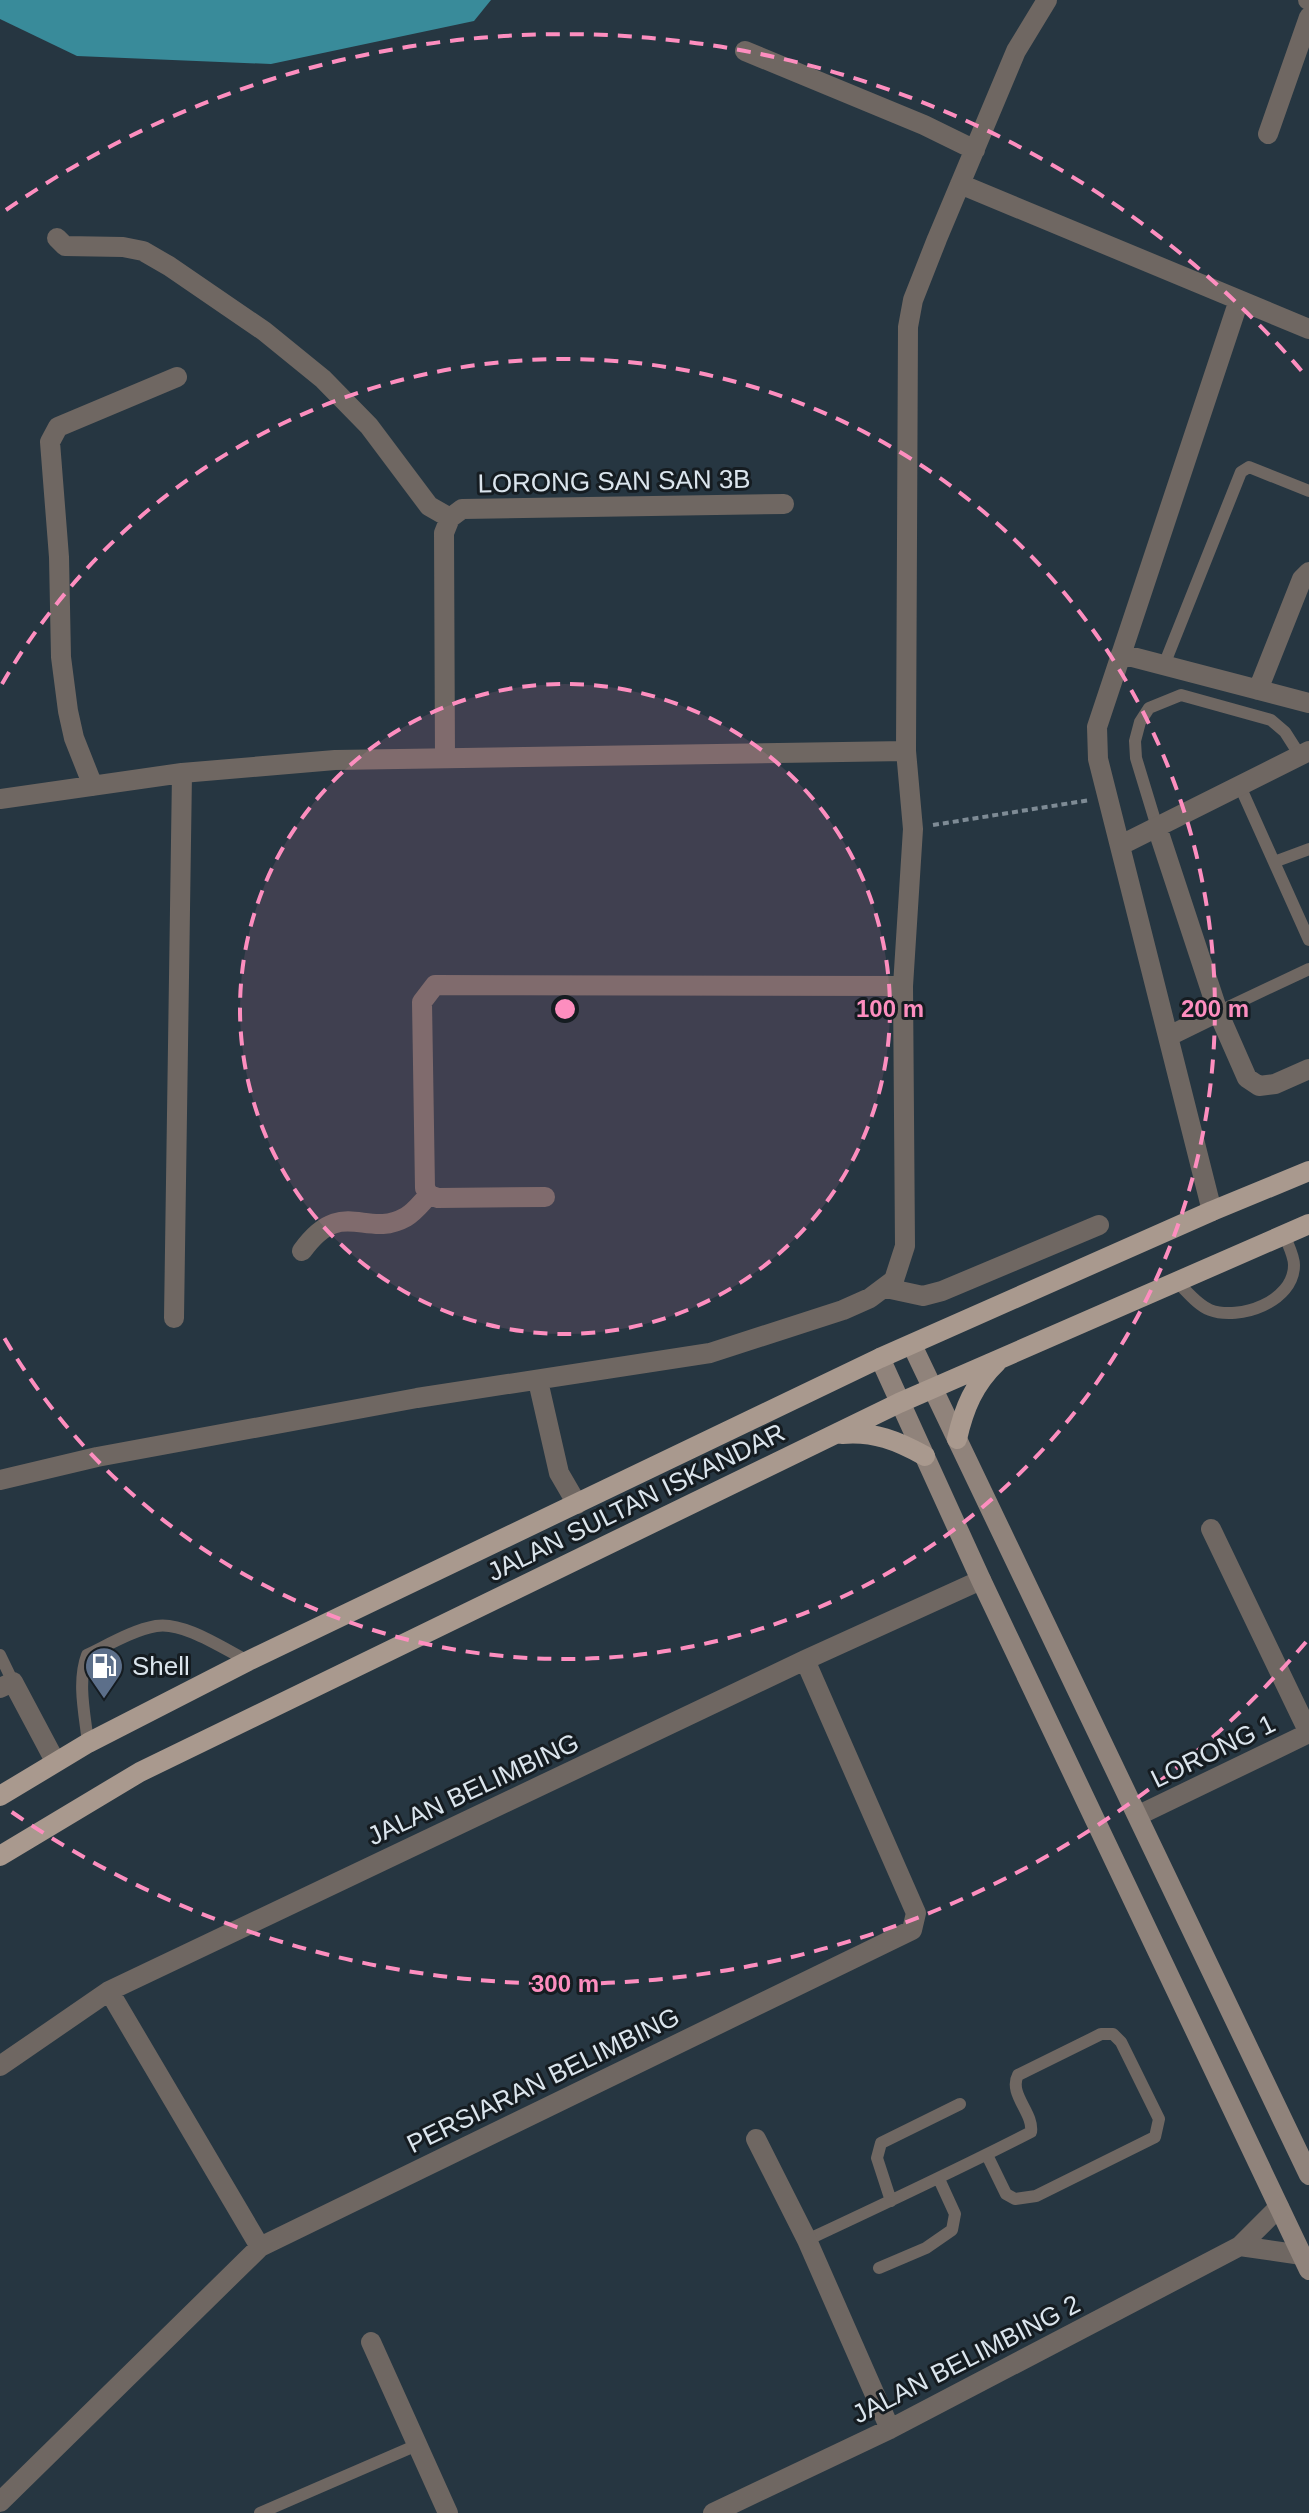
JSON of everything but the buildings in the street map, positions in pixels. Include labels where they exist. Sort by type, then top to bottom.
[{"type":"main road","name":"JALAN SULTAN ISKANDAR","points":[[0,1796],[88,1743],[248,1661],[880,1358],[1309,1171]]},
{"type":"main road","name":"JALAN SULTAN ISKANDAR","points":[[0,1856],[140,1772],[899,1403],[1309,1224]]},
{"type":"main road","points":[[957,1439],[962,1415],[972,1393],[985,1373],[1002,1356]]},
{"type":"main road","points":[[835,1434],[858,1432],[881,1435],[925,1456]]},
{"type":"street","points":[[0,1480],[97,1457],[371,1407],[710,1353],[843,1310],[886,1288],[894,1280],[905,1246],[903,986],[913,829],[906,751],[908,327],[913,300],[1016,51],[1047,0]]},
{"type":"street","points":[[1268,134],[1309,17]]},
{"type":"street","points":[[745,51],[924,125],[975,150]]},
{"type":"street","points":[[960,184],[1309,329]]},
{"type":"street","points":[[57,238],[65,246],[123,247],[143,251],[264,331],[323,379],[369,426],[429,506],[450,518]]},
{"type":"street","points":[[1212,1211],[1098,759],[1097,727],[1239,300]]},
{"type":"street","points":[[93,786],[74,738],[61,657],[59,557],[50,442],[58,427],[177,377]]},
{"type":"street","name":"LORONG SAN SAN 3B","points":[[445,759],[444,533],[450,518],[462,509],[784,504]]},
{"type":"street","points":[[1258,690],[1302,579],[1309,572]]},
{"type":"street","points":[[1121,654],[1309,703]]},
{"type":"street","points":[[0,799],[182,773],[335,760],[906,751]]},
{"type":"street","points":[[1121,845],[1304,752]]},
{"type":"street","points":[[174,1318],[182,773]]},
{"type":"street","points":[[1157,827],[1218,1012],[1247,1078],[1259,1086],[1275,1084],[1309,1069]]},
{"type":"street","points":[[545,1197],[438,1198],[429,1195],[425,1188],[422,1002],[435,985],[903,986]]},
{"type":"street","points":[[1169,1036],[1218,1012]]},
{"type":"street","points":[[302,1251],[321,1228],[333,1222],[389,1223],[404,1219],[429,1195]]},
{"type":"street","points":[[886,1288],[923,1296],[942,1291],[1099,1225]]},
{"type":"street","points":[[912,1345],[1309,2175]]},
{"type":"street","points":[[880,1358],[981,1580],[1305,2263]]},
{"type":"street","points":[[538,1381],[559,1473],[577,1504]]},
{"type":"street","points":[[1211,1529],[1309,1733]]},
{"type":"street","name":"JALAN BELIMBING","points":[[0,2066],[109,1991],[805,1660],[981,1580]]},
{"type":"street","name":"PERSIARAN BELIMBING","points":[[0,2502],[260,2247],[912,1930],[916,1913],[805,1660]]},
{"type":"street","points":[[6,1685],[55,1761]]},
{"type":"street","name":"LORONG 1","points":[[1139,1815],[1309,1733]]},
{"type":"street","points":[[109,1991],[260,2247]]},
{"type":"street","points":[[756,2139],[807,2240],[890,2429]]},
{"type":"street","name":"JALAN BELIMBING 2","points":[[713,2513],[890,2429],[1240,2246],[1279,2207]]},
{"type":"street","points":[[1240,2246],[1305,2263]]},
{"type":"street","points":[[371,2342],[448,2513]]},
{"type":"lane","points":[[1164,665],[1241,472],[1249,467],[1309,491]]},
{"type":"lane","points":[[1157,827],[1136,758],[1135,741],[1140,722],[1149,708],[1181,695],[1271,720],[1304,752]]},
{"type":"lane","points":[[1239,784],[1309,940]]},
{"type":"lane","points":[[1274,862],[1309,849]]},
{"type":"lane","points":[[1218,1012],[1309,969]]},
{"type":"lane","points":[[1176,1281],[1206,1309],[1241,1313],[1256,1308],[1277,1297],[1288,1283],[1294,1265],[1284,1234]]},
{"type":"lane","points":[[88,1743],[83,1684],[87,1655],[155,1626],[170,1625],[248,1661]]},
{"type":"lane","points":[[0,1655],[6,1685]]},
{"type":"lane","points":[[807,2240],[1031,2132],[1031,2121],[1016,2090],[1018,2075],[1101,2034],[1113,2034],[1121,2042],[1159,2119],[1155,2137],[1036,2196],[1015,2199],[1006,2194],[987,2155]]},
{"type":"lane","points":[[891,2201],[877,2158],[881,2143],[960,2104]]},
{"type":"lane","points":[[879,2268],[926,2248],[952,2230],[955,2214],[939,2179]]},
{"type":"lane","points":[[260,2513],[417,2445]]},
{"type":"path","points":[[913,829],[1108,797]]},
{"type":"water","points":[[0,0],[491,0],[474,21],[271,64],[77,56],[0,19]]},
{"type":"place","name":"Shell","points":[[104,1700]]}]
